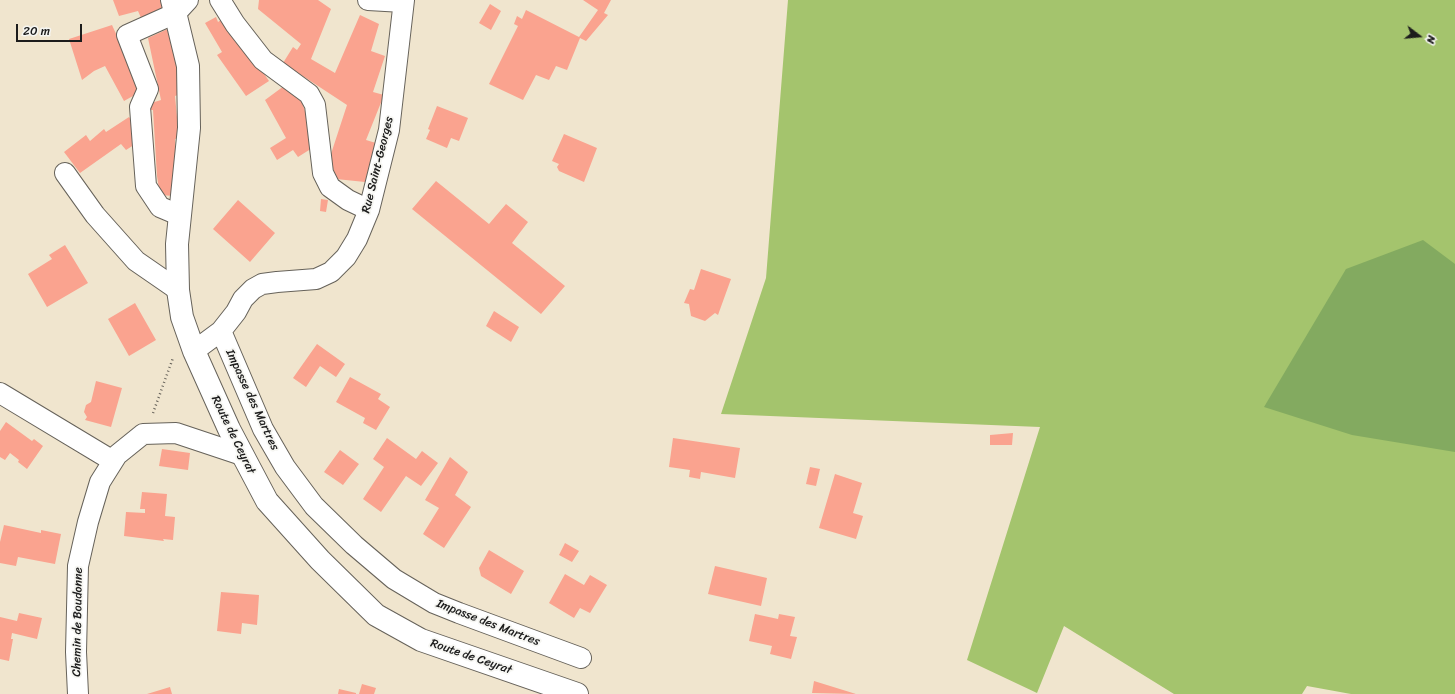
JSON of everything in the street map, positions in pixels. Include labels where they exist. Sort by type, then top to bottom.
[{"type":"street","points":[[220,0],[235,24],[263,60],[309,94],[315,105],[323,172],[330,187],[348,200],[369,210]]},
{"type":"street","points":[[368,0],[386,3],[404,1]]},
{"type":"street","name":"Rue Saint-Georges","points":[[184,352],[221,331],[236,312],[243,299],[253,289],[262,284],[316,280],[331,272],[346,257],[357,239],[369,210],[389,130],[404,1]]},
{"type":"street","points":[[179,4],[127,35],[148,89],[140,107],[146,186],[160,207],[179,215]]},
{"type":"street","name":"Route de Ceyrat","points":[[179,4],[188,66],[189,120],[179,215],[178,290],[182,317],[184,352],[267,501],[320,560],[376,615],[421,640],[577,694]]},
{"type":"street","points":[[65,173],[95,215],[136,261],[178,290]]},
{"type":"street","name":"Impasse des Martres","points":[[221,331],[263,429],[285,467],[314,506],[354,545],[394,579],[434,603],[581,658]]},
{"type":"street","points":[[0,393],[114,461]]},
{"type":"street","points":[[143,434],[176,433],[242,456]]},
{"type":"street","name":"Chemin de Boudonne","points":[[78,694],[76,652],[78,566],[100,482],[117,455],[143,434]]},
{"type":"path","points":[[143,434],[184,352]]},
{"type":"green space","points":[[788,0],[1455,0],[1455,694],[1351,694],[1307,686],[1302,694],[1174,694],[1064,626],[1037,693],[967,660],[1040,427],[721,414],[766,278]]},
{"type":"green space","points":[[1423,240],[1455,264],[1455,452],[1352,435],[1264,407],[1346,269]]},
{"type":"building","points":[[113,0],[163,0],[167,11],[142,20],[138,11],[119,16]]},
{"type":"building","points":[[259,0],[318,0],[331,9],[311,59],[335,73],[360,15],[379,24],[371,51],[385,56],[373,92],[384,95],[366,140],[376,143],[365,182],[336,179],[330,157],[347,105],[283,63],[293,47],[297,50],[301,44],[258,9]]},
{"type":"building","points":[[583,0],[611,0],[604,13],[608,15],[586,41],[580,38],[567,70],[556,66],[549,80],[536,75],[523,100],[489,84],[518,26],[514,24],[517,16],[522,19],[526,10],[579,37],[598,10]]},
{"type":"building","points":[[490,4],[501,11],[491,30],[479,23]]},
{"type":"building","points":[[216,17],[218,22],[225,17],[269,81],[246,96],[217,55],[222,52],[205,23]]},
{"type":"building","points":[[112,25],[142,91],[124,101],[105,66],[94,71],[82,80],[69,39]]},
{"type":"building","points":[[172,27],[181,66],[178,95],[175,96],[179,138],[175,139],[176,171],[174,196],[160,195],[157,176],[153,110],[149,110],[148,104],[161,100],[148,38]]},
{"type":"building","points":[[288,83],[301,100],[317,145],[298,157],[293,150],[277,160],[270,148],[286,138],[265,100]]},
{"type":"building","points":[[437,106],[468,118],[459,141],[451,138],[447,148],[426,139],[430,130],[428,129]]},
{"type":"building","points":[[129,117],[140,133],[137,143],[126,150],[121,144],[80,173],[64,152],[86,135],[90,141],[104,129],[106,132]]},
{"type":"building","points":[[564,134],[597,148],[584,182],[559,171],[557,167],[559,164],[552,161]]},
{"type":"building","points":[[436,181],[489,224],[506,204],[528,222],[512,243],[565,286],[541,314],[412,209]]},
{"type":"building","points":[[321,199],[328,200],[326,212],[320,211]]},
{"type":"building","points":[[238,200],[275,233],[250,262],[213,229]]},
{"type":"building","points":[[65,245],[88,283],[47,307],[28,274],[52,259],[49,255]]},
{"type":"building","points":[[701,269],[731,279],[718,315],[715,313],[705,321],[691,316],[689,304],[684,303],[690,289],[694,290]]},
{"type":"building","points":[[135,303],[156,340],[129,356],[108,319]]},
{"type":"building","points":[[494,311],[519,327],[511,342],[486,326]]},
{"type":"building","points":[[317,344],[345,364],[336,377],[320,366],[306,387],[293,378]]},
{"type":"building","points":[[350,377],[381,394],[378,399],[390,407],[376,430],[363,423],[365,418],[336,402]]},
{"type":"building","points":[[96,381],[122,388],[111,427],[85,420],[87,417],[84,412],[86,405],[91,402]]},
{"type":"building","points":[[6,422],[32,441],[34,439],[43,446],[27,469],[10,453],[5,460],[0,457],[0,431]]},
{"type":"building","points":[[1013,433],[1012,445],[990,445],[990,435]]},
{"type":"building","points":[[387,438],[416,459],[422,451],[438,463],[421,486],[406,476],[381,512],[363,499],[384,467],[373,459]]},
{"type":"building","points":[[673,438],[740,448],[735,478],[701,472],[700,479],[689,477],[690,470],[669,467]]},
{"type":"building","points":[[162,449],[190,453],[188,470],[159,466]]},
{"type":"building","points":[[340,450],[359,464],[343,485],[324,472]]},
{"type":"building","points":[[450,457],[468,472],[455,495],[471,507],[444,548],[423,534],[439,508],[425,500]]},
{"type":"building","points":[[810,467],[820,469],[816,486],[806,484]]},
{"type":"building","points":[[835,474],[862,483],[853,513],[863,516],[856,539],[819,528]]},
{"type":"building","points":[[142,492],[167,494],[165,516],[175,517],[173,540],[163,539],[164,541],[124,536],[126,512],[145,513],[145,509],[140,509]]},
{"type":"building","points":[[4,525],[41,533],[41,530],[61,534],[55,564],[18,557],[16,566],[0,563],[0,542]]},
{"type":"building","points":[[565,543],[579,551],[572,562],[559,555]]},
{"type":"building","points":[[489,550],[524,571],[511,594],[481,576],[479,568]]},
{"type":"building","points":[[715,566],[767,578],[761,606],[708,594]]},
{"type":"building","points":[[565,574],[584,585],[590,575],[607,585],[590,613],[580,608],[574,618],[549,603]]},
{"type":"building","points":[[221,592],[259,595],[257,625],[242,623],[241,634],[217,631]]},
{"type":"building","points":[[19,613],[42,618],[37,639],[12,633],[11,639],[13,639],[9,661],[0,659],[0,617],[17,621]]},
{"type":"building","points":[[755,614],[778,619],[779,614],[795,617],[790,636],[797,637],[791,659],[770,654],[772,646],[749,641]]},
{"type":"building","points":[[814,681],[856,694],[812,693]]},
{"type":"building","points":[[362,684],[376,688],[374,694],[359,694]]},
{"type":"building","points":[[170,687],[172,694],[147,694]]},
{"type":"building","points":[[339,689],[356,693],[356,694],[338,694]]}]
